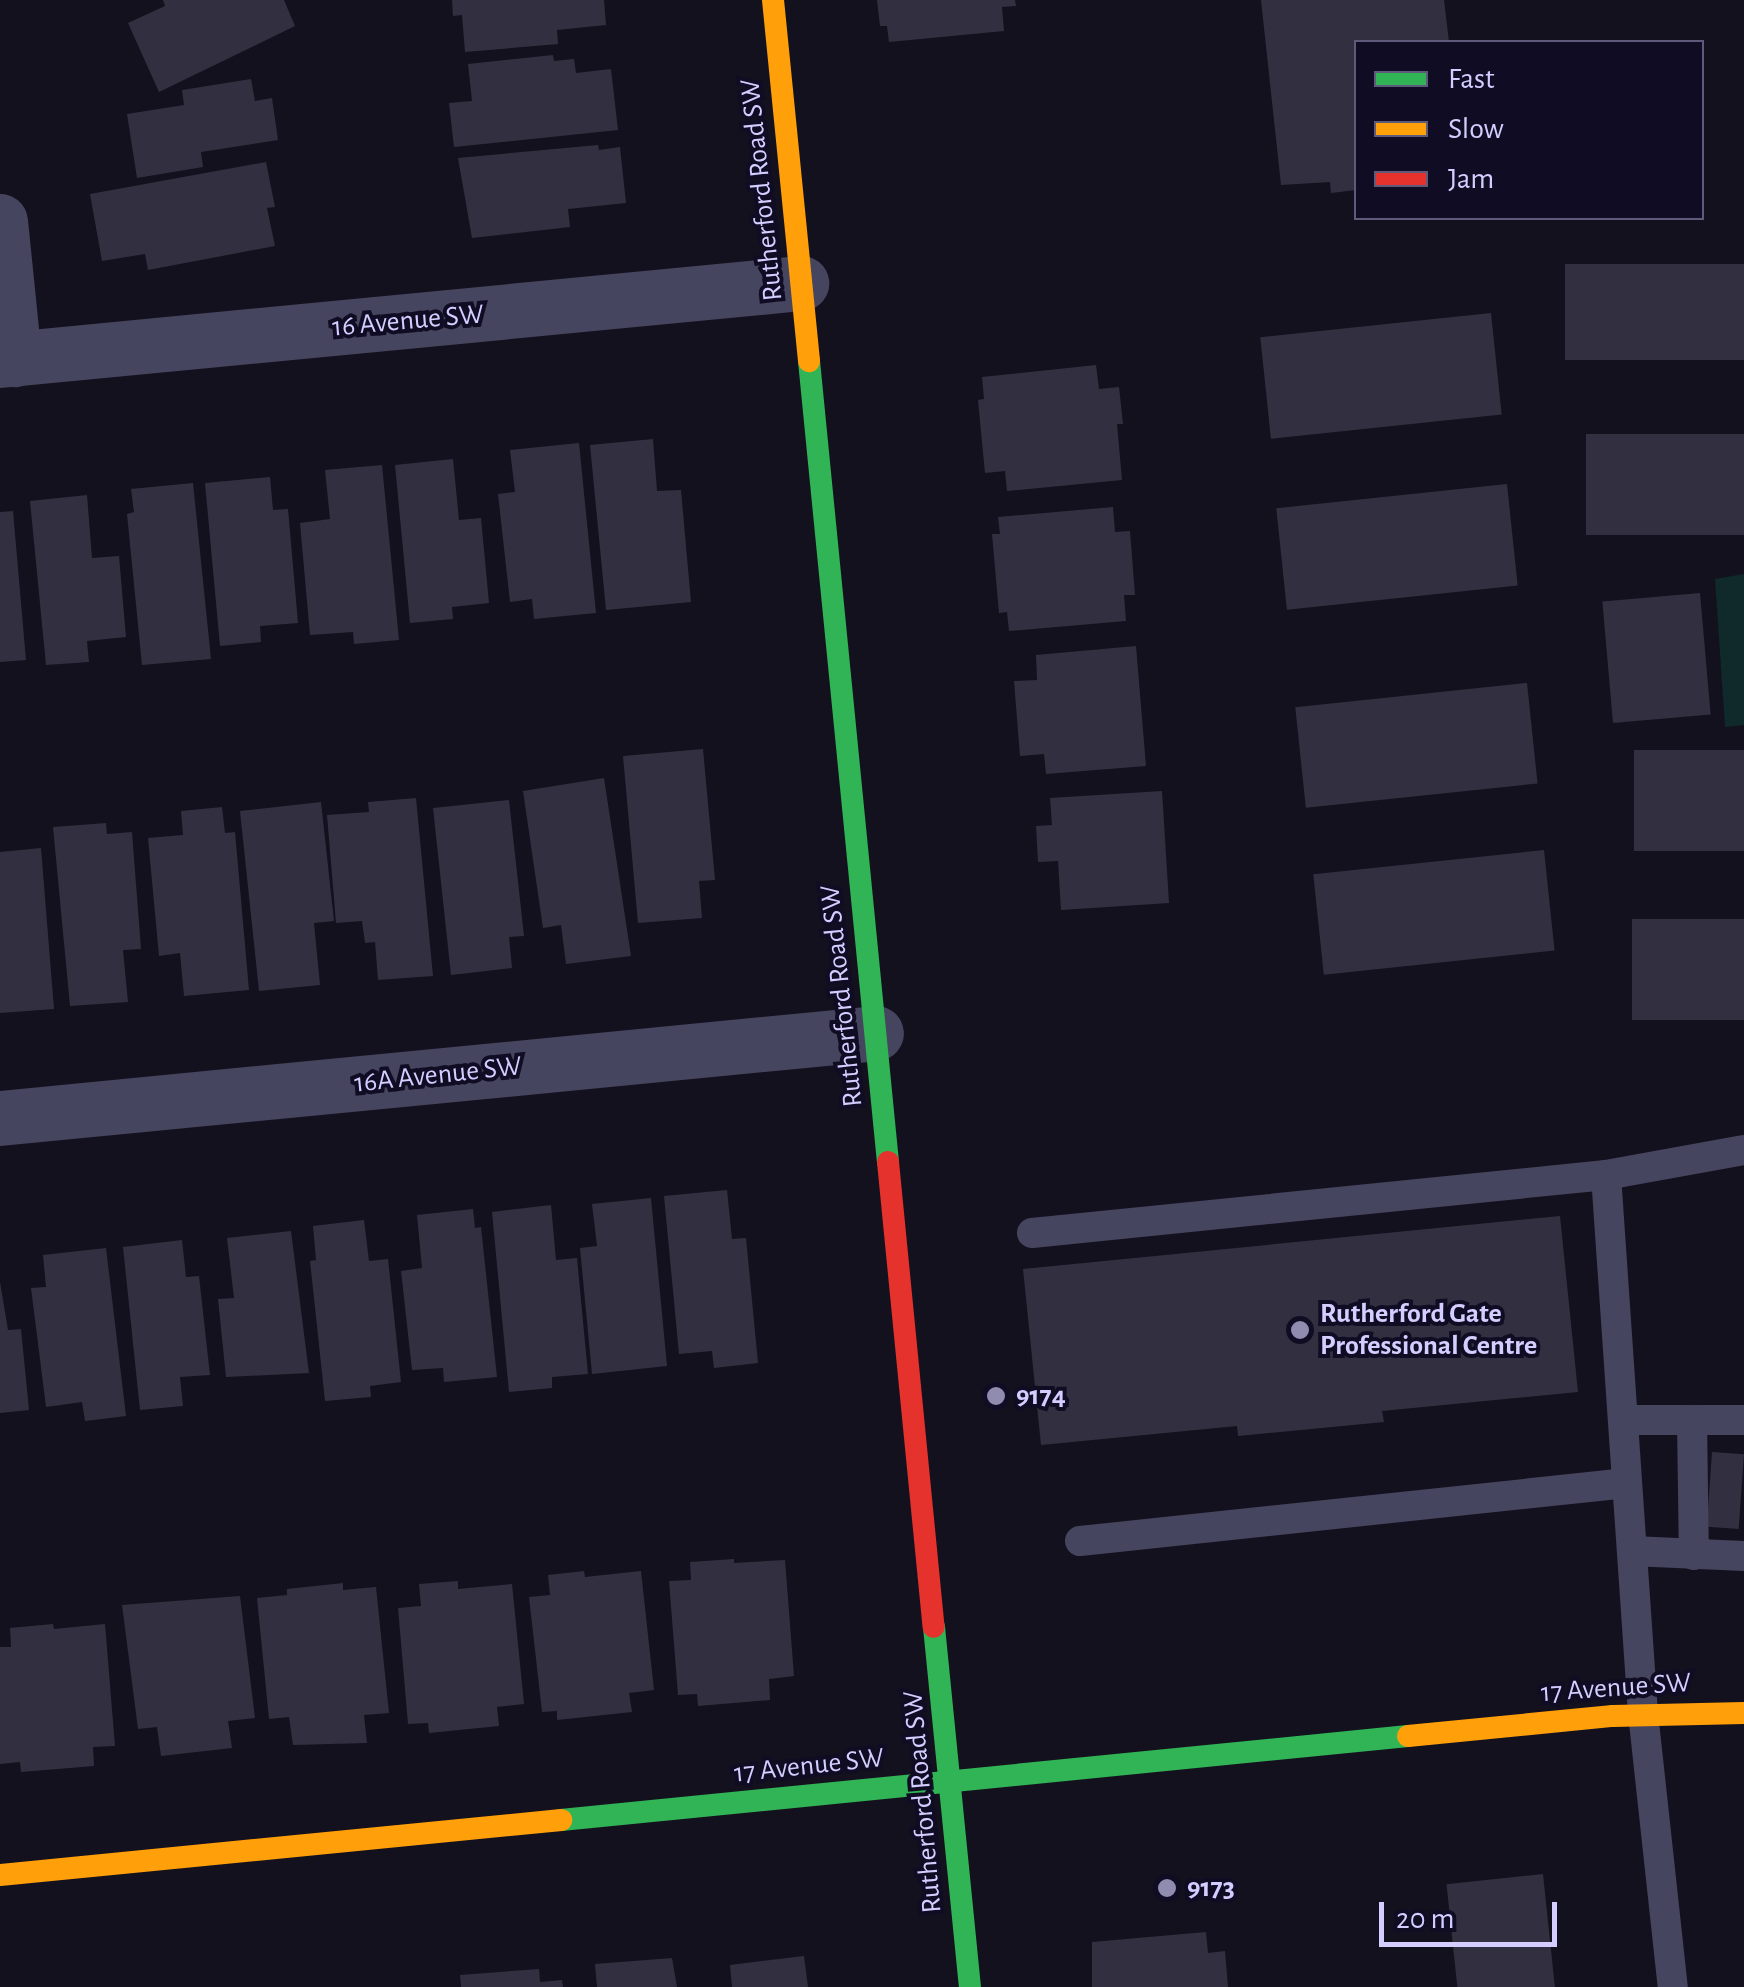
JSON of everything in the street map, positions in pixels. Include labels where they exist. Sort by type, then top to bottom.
[{"type":"street","name":"Rutherford Road SW","points":[[773,0],[970,1987]]},
{"type":"street","name":"16 Avenue SW","points":[[0,221],[7,360],[802,283]]},
{"type":"street","name":"16A Avenue SW","points":[[0,1118],[876,1033]]},
{"type":"street","name":"17 Avenue SW","points":[[0,1876],[1643,1713],[1744,1712]]},
{"type":"lane","points":[[1032,1233],[1606,1176],[1744,1150]]},
{"type":"lane","points":[[1606,1176],[1643,1713],[1673,1987]]},
{"type":"lane","points":[[1624,1420],[1744,1420]]},
{"type":"lane","points":[[1692,1420],[1694,1554]]},
{"type":"lane","points":[[1080,1541],[1627,1483]]},
{"type":"lane","points":[[1632,1552],[1744,1556]]},
{"type":"green space","points":[[1744,574],[1744,725],[1725,727],[1715,579]]},
{"type":"building","points":[[163,0],[284,0],[295,26],[159,92],[128,23],[165,6]]},
{"type":"building","points":[[452,0],[604,0],[606,25],[557,30],[558,44],[465,52],[462,15],[453,16]]},
{"type":"building","points":[[877,0],[1015,0],[1016,6],[1002,7],[1004,31],[889,42],[887,26],[880,26]]},
{"type":"building","points":[[1261,0],[1444,0],[1449,40],[1354,40],[1354,190],[1331,193],[1330,182],[1281,185]]},
{"type":"building","points":[[553,55],[554,61],[574,59],[576,73],[611,69],[618,130],[454,147],[449,103],[472,101],[468,64]]},
{"type":"building","points":[[251,79],[255,101],[272,98],[278,140],[201,152],[203,167],[137,178],[127,114],[184,105],[182,90]]},
{"type":"building","points":[[598,145],[599,150],[620,147],[626,203],[568,209],[570,227],[472,238],[458,158]]},
{"type":"building","points":[[266,162],[275,207],[267,208],[275,246],[148,270],[145,254],[102,261],[90,194]]},
{"type":"building","points":[[1565,264],[1744,264],[1744,360],[1565,360]]},
{"type":"building","points":[[1491,313],[1502,414],[1271,439],[1260,337]]},
{"type":"building","points":[[1096,365],[1099,389],[1119,387],[1123,424],[1117,424],[1122,480],[1007,491],[1005,471],[985,473],[978,400],[984,399],[982,377]]},
{"type":"building","points":[[1586,434],[1744,434],[1744,535],[1586,535]]},
{"type":"building","points":[[653,439],[657,491],[681,490],[691,602],[606,610],[590,445]]},
{"type":"building","points":[[579,443],[596,613],[534,619],[532,599],[510,602],[498,494],[515,492],[510,450]]},
{"type":"building","points":[[453,459],[459,520],[481,518],[489,603],[452,607],[453,619],[410,623],[395,465]]},
{"type":"building","points":[[382,465],[399,640],[354,644],[353,632],[310,635],[300,523],[330,519],[325,470]]},
{"type":"building","points":[[270,477],[273,510],[288,509],[298,623],[260,626],[261,642],[220,646],[205,483]]},
{"type":"building","points":[[193,483],[211,659],[142,665],[127,514],[134,512],[131,489]]},
{"type":"building","points":[[1507,484],[1518,585],[1287,610],[1276,508]]},
{"type":"building","points":[[87,495],[92,558],[119,556],[126,637],[87,641],[89,662],[46,665],[30,501]]},
{"type":"building","points":[[1113,507],[1115,532],[1130,531],[1135,595],[1124,595],[1126,621],[1009,631],[1007,612],[999,613],[992,534],[1000,534],[998,517]]},
{"type":"building","points":[[13,511],[26,660],[0,662],[0,512]]},
{"type":"building","points":[[1700,593],[1711,715],[1613,723],[1602,602]]},
{"type":"building","points":[[1136,646],[1146,766],[1046,774],[1044,754],[1020,756],[1014,681],[1037,680],[1036,655]]},
{"type":"building","points":[[1527,683],[1538,783],[1306,808],[1295,707]]},
{"type":"building","points":[[703,749],[715,880],[699,881],[702,918],[638,923],[623,756]]},
{"type":"building","points":[[1634,750],[1744,750],[1744,851],[1634,851]]},
{"type":"building","points":[[604,778],[631,956],[566,964],[561,925],[543,928],[523,791]]},
{"type":"building","points":[[1162,791],[1169,903],[1061,910],[1058,861],[1038,862],[1036,826],[1052,825],[1050,798]]},
{"type":"building","points":[[416,798],[433,976],[378,980],[375,942],[365,943],[362,921],[336,923],[327,815],[369,812],[368,802]]},
{"type":"building","points":[[509,800],[524,936],[509,937],[512,968],[451,975],[433,808]]},
{"type":"building","points":[[321,802],[334,921],[314,923],[320,985],[259,991],[240,811]]},
{"type":"building","points":[[222,807],[225,833],[235,832],[249,990],[184,996],[180,953],[159,956],[148,838],[183,835],[181,811]]},
{"type":"building","points":[[106,823],[107,834],[132,832],[141,949],[123,950],[128,1002],[70,1006],[53,827]]},
{"type":"building","points":[[41,848],[54,1009],[0,1013],[0,852]]},
{"type":"building","points":[[1544,850],[1555,950],[1324,975],[1313,874]]},
{"type":"building","points":[[1632,919],[1744,919],[1744,1020],[1632,1020]]},
{"type":"building","points":[[727,1190],[732,1239],[746,1238],[758,1363],[714,1368],[712,1351],[679,1354],[664,1196]]},
{"type":"building","points":[[651,1198],[667,1366],[592,1374],[580,1248],[597,1246],[592,1204]]},
{"type":"building","points":[[551,1205],[556,1260],[577,1258],[588,1374],[552,1377],[552,1388],[509,1392],[492,1212]]},
{"type":"building","points":[[473,1209],[475,1228],[481,1227],[497,1377],[444,1382],[443,1368],[412,1370],[401,1271],[422,1268],[417,1215]]},
{"type":"building","name":"Rutherford Gate Professional Centre","points":[[1560,1216],[1578,1392],[1382,1411],[1384,1422],[1238,1436],[1237,1426],[1041,1445],[1023,1269]]},
{"type":"building","points":[[364,1220],[369,1261],[388,1259],[401,1382],[370,1386],[371,1397],[325,1401],[310,1261],[316,1260],[313,1226]]},
{"type":"building","points":[[291,1231],[309,1373],[226,1377],[218,1299],[234,1298],[227,1238]]},
{"type":"building","points":[[182,1240],[186,1277],[199,1276],[210,1375],[180,1377],[183,1406],[140,1410],[123,1247]]},
{"type":"building","points":[[106,1248],[126,1416],[85,1421],[82,1402],[46,1407],[31,1288],[46,1287],[43,1255]]},
{"type":"building","points":[[0,1282],[8,1330],[21,1329],[29,1410],[0,1413]]},
{"type":"building","points":[[1712,1452],[1744,1454],[1739,1529],[1707,1527]]},
{"type":"building","points":[[734,1559],[734,1563],[785,1560],[794,1676],[769,1679],[770,1700],[698,1706],[697,1694],[678,1695],[669,1581],[691,1580],[690,1562]]},
{"type":"building","points":[[584,1571],[585,1577],[641,1571],[654,1690],[629,1693],[632,1712],[557,1720],[557,1711],[542,1712],[529,1597],[550,1595],[548,1575]]},
{"type":"building","points":[[458,1581],[458,1589],[512,1584],[524,1704],[497,1707],[499,1726],[429,1733],[428,1723],[408,1724],[398,1608],[421,1606],[419,1584]]},
{"type":"building","points":[[343,1583],[343,1590],[376,1587],[389,1713],[364,1715],[367,1743],[293,1745],[289,1717],[269,1719],[257,1598],[287,1595],[287,1589]]},
{"type":"building","points":[[240,1596],[255,1718],[228,1721],[232,1748],[161,1756],[157,1727],[138,1729],[122,1605]]},
{"type":"building","points":[[53,1624],[54,1629],[105,1624],[115,1746],[93,1747],[94,1766],[21,1772],[20,1762],[0,1764],[0,1647],[11,1647],[10,1628]]},
{"type":"building","points":[[1543,1874],[1555,1987],[1457,1987],[1447,1884]]},
{"type":"building","points":[[1206,1932],[1208,1953],[1225,1951],[1228,1987],[1092,1987],[1092,1942]]},
{"type":"building","points":[[804,1956],[808,1987],[732,1987],[730,1965]]},
{"type":"building","points":[[672,1958],[677,1987],[597,1987],[595,1964]]},
{"type":"building","points":[[539,1969],[540,1982],[562,1980],[563,1987],[461,1987],[460,1975]]},
{"type":"traffic: fast","points":[[809,361],[888,1162]]},
{"type":"traffic: fast","points":[[934,1627],[970,1987]]},
{"type":"traffic: fast","points":[[561,1820],[1408,1736]]},
{"type":"traffic: slow","points":[[773,0],[809,361]]},
{"type":"traffic: slow","points":[[1408,1736],[1613,1716],[1744,1713]]},
{"type":"traffic: slow","points":[[0,1875],[561,1820]]},
{"type":"traffic: jam","points":[[888,1162],[934,1627]]},
{"type":"place","name":"Rutherford Gate Professional Centre","points":[[1300,1330]]},
{"type":"place","name":"9174","points":[[996,1396]]},
{"type":"place","name":"9173","points":[[1167,1888]]}]
